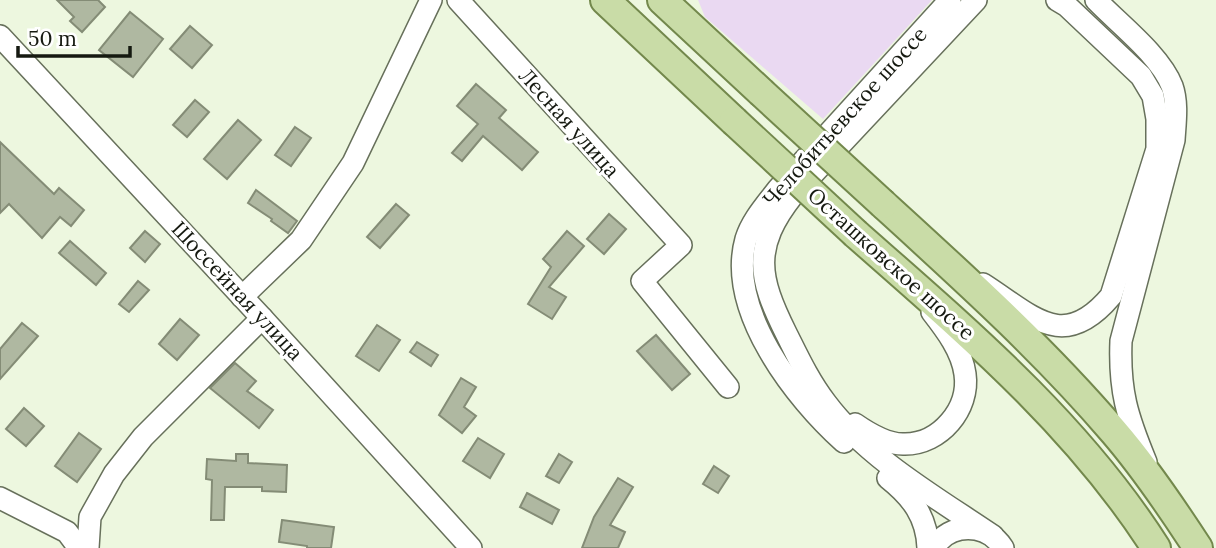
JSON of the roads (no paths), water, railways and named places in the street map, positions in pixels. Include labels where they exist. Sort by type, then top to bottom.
[{"type":"main road","name":"Осташковское шоссе","points":[[605,0],[856,234],[1021,382],[1088,454],[1156,548]]},
{"type":"main road","name":"Осташковское шоссе","points":[[662,0],[1046,358],[1114,433],[1167,501],[1198,548]]},
{"type":"street","points":[[242,297],[300,240],[353,163],[431,0]]},
{"type":"street","name":"Лесная улица","points":[[458,0],[681,245],[642,281],[728,387]]},
{"type":"street","points":[[684,0],[696,21],[761,92]]},
{"type":"street","name":"Челобитьевское шоссе","points":[[928,548],[921,514],[910,496],[823,424],[779,367],[760,334],[750,306],[743,282],[742,260],[747,237],[757,216],[778,189],[950,0]]},
{"type":"street","points":[[925,243],[1045,324],[1065,327],[1081,323],[1097,313],[1111,296],[1157,149],[1157,119],[1153,96],[1141,76],[1058,0]]},
{"type":"street","points":[[1096,0],[1158,63],[1172,86],[1176,112],[1174,140],[1121,341],[1120,372],[1123,399],[1132,428],[1167,501]]},
{"type":"street","name":"Челобитьевское шоссе","points":[[978,1],[793,195],[769,232],[762,254],[763,272],[778,318],[805,371],[827,405],[864,444],[998,542]]},
{"type":"street","name":"Шоссейная улица","points":[[0,36],[471,548]]},
{"type":"street","points":[[805,371],[844,417],[870,433],[902,445],[920,443],[938,434],[954,418],[963,399],[966,377],[962,359],[946,330],[894,268]]},
{"type":"street","points":[[0,498],[73,540],[90,517],[114,474],[143,437],[262,318]]},
{"type":"street","points":[[88,548],[90,517]]},
{"type":"street","name":"Челобитьевское шоссе","points":[[933,548],[945,535],[966,528],[984,531],[998,542]]}]
